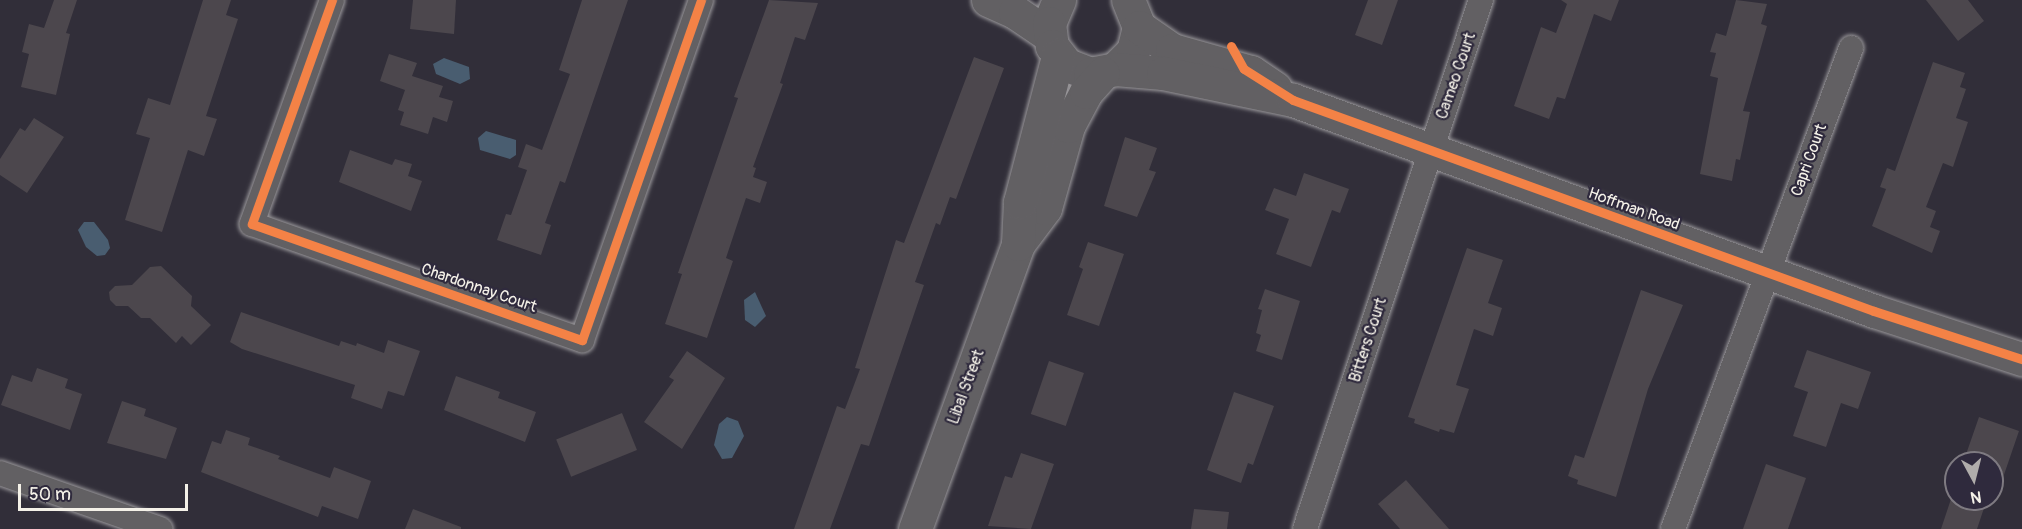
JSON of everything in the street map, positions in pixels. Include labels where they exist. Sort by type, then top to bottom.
[{"type":"street","name":"Chardonnay Court","points":[[332,0],[252,224],[582,340],[701,0]]},
{"type":"street","points":[[988,0],[1015,12],[1053,46]]},
{"type":"street","name":"Libal Street","points":[[1018,244],[1020,202],[1053,46],[1052,11],[1059,0]]},
{"type":"street","name":"Cameo Court","points":[[1430,151],[1481,0]]},
{"type":"street","name":"Libal Street","points":[[915,529],[1018,244],[1045,208],[1068,126],[1086,92],[1133,51],[1132,7]]},
{"type":"street","name":"Hoffman Road","points":[[1132,7],[1172,50],[1251,72],[1293,100]]},
{"type":"street","name":"Hoffman Road","points":[[1053,46],[1078,72],[1163,73],[1293,100],[1767,273],[2022,358]]},
{"type":"street","name":"Capri Court","points":[[1767,273],[1851,48]]},
{"type":"street","name":"Bitters Court","points":[[1305,529],[1430,151]]},
{"type":"street","points":[[1673,529],[1767,273]]},
{"type":"street","points":[[0,473],[160,529]]},
{"type":"water","points":[[444,58],[469,67],[470,79],[460,84],[436,74],[433,64]]},
{"type":"water","points":[[486,131],[516,140],[516,155],[510,159],[480,150],[478,138]]},
{"type":"water","points":[[84,222],[94,222],[108,240],[110,248],[105,255],[97,256],[86,247],[78,230]]},
{"type":"water","points":[[755,292],[766,316],[755,327],[745,320],[744,300]]},
{"type":"water","points":[[727,417],[738,421],[744,436],[732,458],[722,459],[714,445],[719,424]]},
{"type":"building","points":[[54,0],[77,0],[66,33],[70,34],[56,95],[21,87],[29,54],[22,52],[29,24],[44,28]]},
{"type":"building","points":[[203,0],[231,0],[226,15],[238,19],[206,116],[217,119],[204,156],[188,150],[162,232],[125,220],[150,138],[136,134],[148,98],[170,105]]},
{"type":"building","points":[[413,0],[456,0],[454,34],[410,29]]},
{"type":"building","points":[[582,0],[628,0],[565,183],[560,181],[545,223],[551,225],[541,255],[497,240],[506,214],[511,215],[527,170],[518,167],[526,144],[542,150],[570,74],[559,70]]},
{"type":"building","points":[[769,0],[818,3],[805,40],[795,37],[780,83],[783,84],[753,167],[756,168],[753,177],[767,182],[760,203],[746,198],[726,258],[733,261],[707,338],[665,324],[682,274],[678,273],[738,98],[734,97]]},
{"type":"building","points":[[1368,0],[1398,0],[1382,45],[1355,35]]},
{"type":"building","points":[[1561,0],[1619,0],[1611,21],[1594,14],[1565,99],[1557,97],[1549,119],[1514,106],[1541,27],[1556,33],[1567,4]]},
{"type":"building","points":[[1736,0],[1767,4],[1761,24],[1767,26],[1743,111],[1750,112],[1740,160],[1736,159],[1732,181],[1700,174],[1718,78],[1710,76],[1716,53],[1710,52],[1716,33],[1726,36]]},
{"type":"building","points":[[1926,0],[1968,0],[1984,21],[1958,41]]},
{"type":"building","points":[[389,54],[417,63],[412,76],[443,86],[439,97],[453,101],[447,122],[433,117],[428,134],[400,125],[404,112],[398,110],[405,90],[380,81]]},
{"type":"building","points":[[974,57],[1004,68],[956,199],[950,197],[940,225],[936,223],[915,282],[924,285],[869,446],[861,444],[830,529],[794,529],[837,406],[845,409],[860,369],[855,368],[896,240],[904,243]]},
{"type":"building","points":[[1933,62],[1965,73],[1960,87],[1966,89],[1956,118],[1968,122],[1953,167],[1943,163],[1926,207],[1936,211],[1930,227],[1940,231],[1932,253],[1872,226],[1886,189],[1880,187],[1887,168],[1895,171]]},
{"type":"building","points":[[34,118],[64,137],[27,193],[0,175],[0,159],[20,128],[25,131]]},
{"type":"building","points":[[1125,137],[1157,148],[1149,170],[1156,172],[1137,217],[1104,206]]},
{"type":"building","points":[[350,150],[392,165],[395,159],[412,164],[408,176],[422,181],[411,211],[339,182]]},
{"type":"building","points":[[1304,173],[1349,189],[1340,213],[1332,210],[1311,267],[1276,254],[1289,219],[1265,210],[1274,188],[1296,196]]},
{"type":"building","points":[[1088,242],[1124,254],[1099,326],[1067,315],[1083,269],[1079,267]]},
{"type":"building","points":[[1467,248],[1503,260],[1488,303],[1502,308],[1493,336],[1474,329],[1456,385],[1469,389],[1454,433],[1440,429],[1439,432],[1414,423],[1415,419],[1408,417]]},
{"type":"building","points":[[161,266],[192,296],[191,306],[211,325],[191,345],[182,336],[176,343],[150,318],[141,318],[128,306],[116,306],[110,300],[109,292],[115,286],[132,285],[150,267]]},
{"type":"building","points":[[1265,289],[1300,301],[1282,360],[1256,351],[1261,335],[1256,333],[1262,310],[1258,309]]},
{"type":"building","points":[[1641,290],[1683,305],[1648,389],[1616,497],[1577,484],[1578,480],[1568,476],[1575,455],[1584,458]]},
{"type":"building","points":[[241,312],[339,346],[341,341],[356,346],[357,343],[384,353],[388,340],[420,351],[404,396],[388,391],[382,409],[351,398],[355,385],[242,349],[230,342]]},
{"type":"building","points":[[1807,350],[1871,372],[1858,409],[1841,403],[1826,447],[1793,436],[1808,392],[1794,387]]},
{"type":"building","points":[[687,351],[725,378],[682,449],[644,422],[674,380],[669,377]]},
{"type":"building","points":[[1049,361],[1084,373],[1066,426],[1031,414]]},
{"type":"building","points":[[37,368],[68,379],[65,388],[82,394],[70,430],[1,405],[12,375],[32,382]]},
{"type":"building","points":[[456,376],[500,392],[498,398],[536,412],[525,442],[444,410]]},
{"type":"building","points":[[1234,392],[1274,406],[1253,465],[1248,463],[1241,483],[1207,470]]},
{"type":"building","points":[[122,401],[146,409],[144,416],[177,428],[166,459],[107,443]]},
{"type":"building","points":[[622,413],[637,450],[571,477],[556,440]]},
{"type":"building","points":[[1979,417],[2019,431],[2004,475],[2004,451],[1967,451]]},
{"type":"building","points":[[226,430],[250,438],[248,445],[280,456],[278,459],[330,478],[334,467],[371,481],[358,519],[322,506],[318,517],[201,472],[212,441],[221,444]]},
{"type":"building","points":[[1021,453],[1054,464],[1031,529],[988,526],[1005,476],[1012,478]]},
{"type":"building","points":[[1766,464],[1806,478],[1788,529],[1743,529]]},
{"type":"building","points":[[1406,480],[1449,529],[1400,529],[1378,504]]},
{"type":"building","points":[[413,509],[461,527],[461,529],[405,529]]},
{"type":"building","points":[[1194,509],[1229,512],[1227,529],[1191,529]]},
{"type":"building","points":[[1947,511],[1983,511],[1977,529],[1941,529]]},
{"type":"cycle path","points":[[332,0],[252,224],[582,340],[701,0]]},
{"type":"cycle path","points":[[1231,46],[1244,69],[1293,100],[1874,311],[2022,359]]}]
